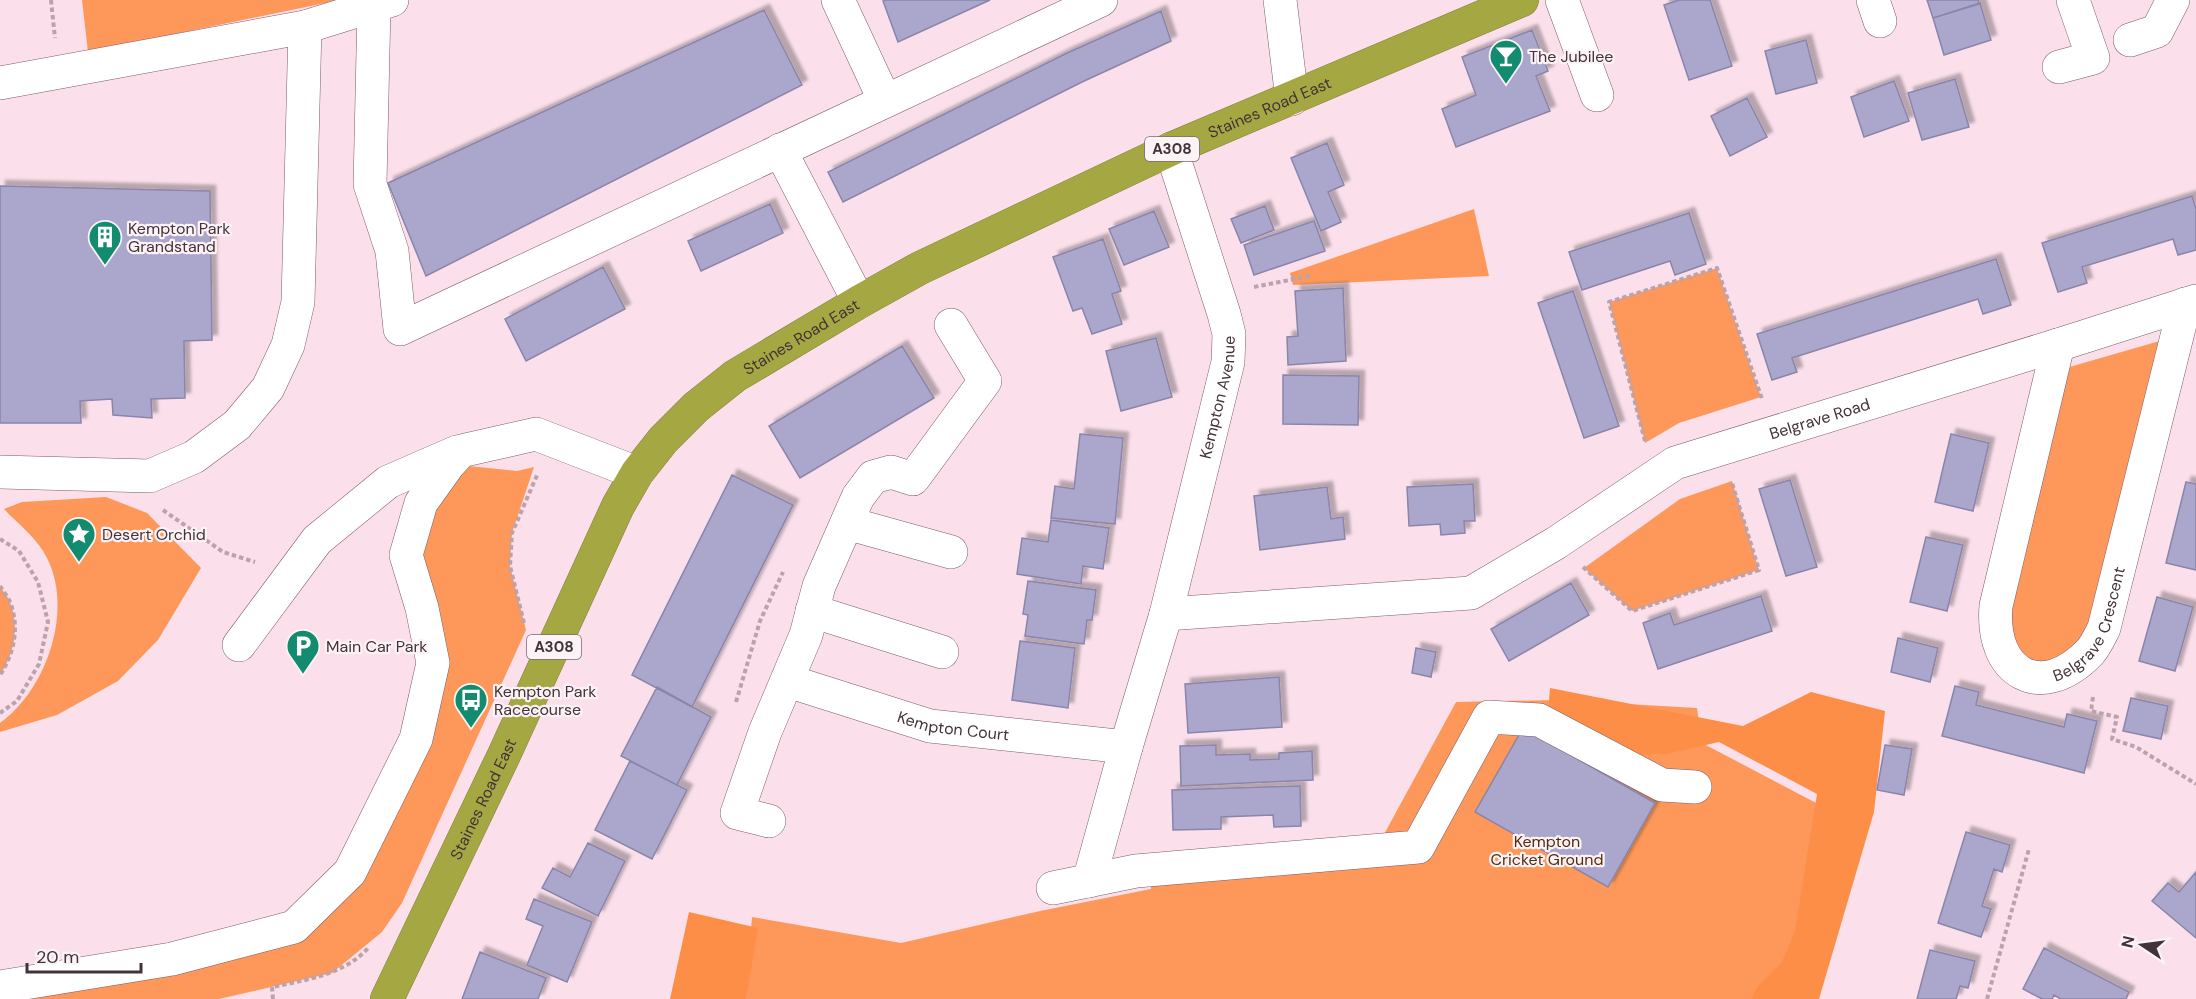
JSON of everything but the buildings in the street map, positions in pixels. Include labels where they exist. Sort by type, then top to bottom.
[{"type":"highway","name":"Staines Road East","points":[[387,999],[504,755],[618,506],[637,472],[663,440],[696,407],[735,376],[920,268],[1171,149],[1522,0]]},
{"type":"street","points":[[837,0],[885,101]]},
{"type":"street","points":[[0,83],[305,27],[383,3],[370,184],[392,251],[400,329],[1101,0]]},
{"type":"street","points":[[1280,0],[1292,99]]},
{"type":"street","points":[[1562,0],[1597,94]]},
{"type":"street","points":[[2059,67],[2093,58],[2073,0]]},
{"type":"street","points":[[2130,40],[2157,31],[2173,0]]},
{"type":"street","points":[[0,472],[150,476],[194,457],[237,425],[268,388],[288,345],[298,302],[305,27]]},
{"type":"street","name":"Kempton Avenue","points":[[1089,881],[1166,614],[1228,362],[1229,334],[1171,149]]},
{"type":"street","points":[[780,150],[859,302]]},
{"type":"street","name":"Belgrave Road","points":[[1166,614],[1471,593],[1556,543],[1675,463],[2191,302]]},
{"type":"street","name":"Belgrave Crescent","points":[[2058,345],[1996,606],[1995,625],[1999,647],[2013,668],[2034,678],[2053,676],[2075,665],[2091,650],[2104,628],[2191,302]]},
{"type":"street","points":[[769,821],[737,813],[765,732],[788,681],[809,623],[819,586],[858,497],[873,477],[891,472],[913,478],[985,381],[951,325]]},
{"type":"street","points":[[239,645],[317,540],[388,482],[461,451],[536,434],[637,472]]},
{"type":"street","points":[[0,987],[172,959],[294,927],[350,872],[416,739],[433,663],[422,608],[406,555],[421,503],[461,451]]},
{"type":"street","points":[[847,523],[951,552]]},
{"type":"street","points":[[809,623],[942,652]]},
{"type":"street","name":"Kempton Court","points":[[788,681],[930,726],[1126,747]]},
{"type":"street","points":[[1053,888],[1136,871],[1418,847],[1489,717],[1539,720],[1662,785],[1695,787]]},
{"type":"path","points":[[1654,477],[1609,302],[1717,268],[1773,432]]},
{"type":"path","points":[[1218,296],[1310,276]]},
{"type":"path","points":[[1556,543],[1632,611],[1759,570],[1722,448]]},
{"type":"path","points":[[526,630],[510,566],[512,533],[541,466]]},
{"type":"path","points":[[159,507],[223,552],[293,575]]},
{"type":"path","points":[[0,538],[19,551],[38,582],[48,622],[39,664],[17,701],[0,713]]},
{"type":"path","points":[[0,586],[10,602],[15,630],[10,661],[0,675]]},
{"type":"path","points":[[2095,687],[2091,711],[2116,717],[2112,739],[2136,747],[2196,784]]},
{"type":"path","points":[[1987,999],[2029,849]]},
{"type":"path","points":[[273,999],[272,987],[332,973],[363,954],[376,939]]},
{"type":"green space","points":[[82,0],[340,0],[88,52]]},
{"type":"green space","points":[[1474,209],[1489,276],[1293,285],[1290,273]]},
{"type":"green space","points":[[1717,268],[1761,397],[1679,423],[1645,443],[1609,302]]},
{"type":"green space","points":[[2177,336],[2104,628],[2034,678],[1996,606],[2052,372]]},
{"type":"green space","points":[[449,464],[517,471],[534,467],[512,533],[510,566],[526,630],[402,903],[382,932],[332,973],[219,999],[0,999],[269,934],[350,872],[433,663],[406,555]]},
{"type":"green space","points":[[1732,481],[1759,570],[1632,611],[1584,568],[1680,499]]},
{"type":"green space","points":[[106,497],[147,513],[201,568],[158,640],[118,681],[57,715],[0,732],[0,723],[31,691],[42,670],[51,648],[58,602],[55,579],[43,551],[4,509],[22,502]]},
{"type":"green space","points":[[0,586],[13,611],[15,631],[9,658],[0,675]]},
{"type":"green space","name":"Kempton Cricket Ground","points":[[1556,700],[1697,708],[1702,743],[1841,816],[1803,999],[746,999],[752,917],[901,943],[1040,911],[1151,889],[1151,871],[1382,838],[1456,702]]},
{"type":"shaded area","points":[[1550,688],[1743,726],[1811,692],[1885,711],[1874,812],[1819,999],[1751,999],[1758,986],[1782,962],[1795,931],[1817,794],[1719,742],[1666,754],[1625,755],[1548,714]]},
{"type":"shaded area","points":[[689,912],[758,928],[746,999],[670,999]]},
{"type":"place","name":"The Jubilee","points":[[1506,85]]},
{"type":"place","name":"Kempton Park Grandstand","points":[[105,266]]},
{"type":"place","name":"Desert Orchid","points":[[79,563]]},
{"type":"place","name":"Main Car Park","points":[[303,675]]},
{"type":"place","name":"Kempton Park Racecourse","points":[[471,729]]}]
